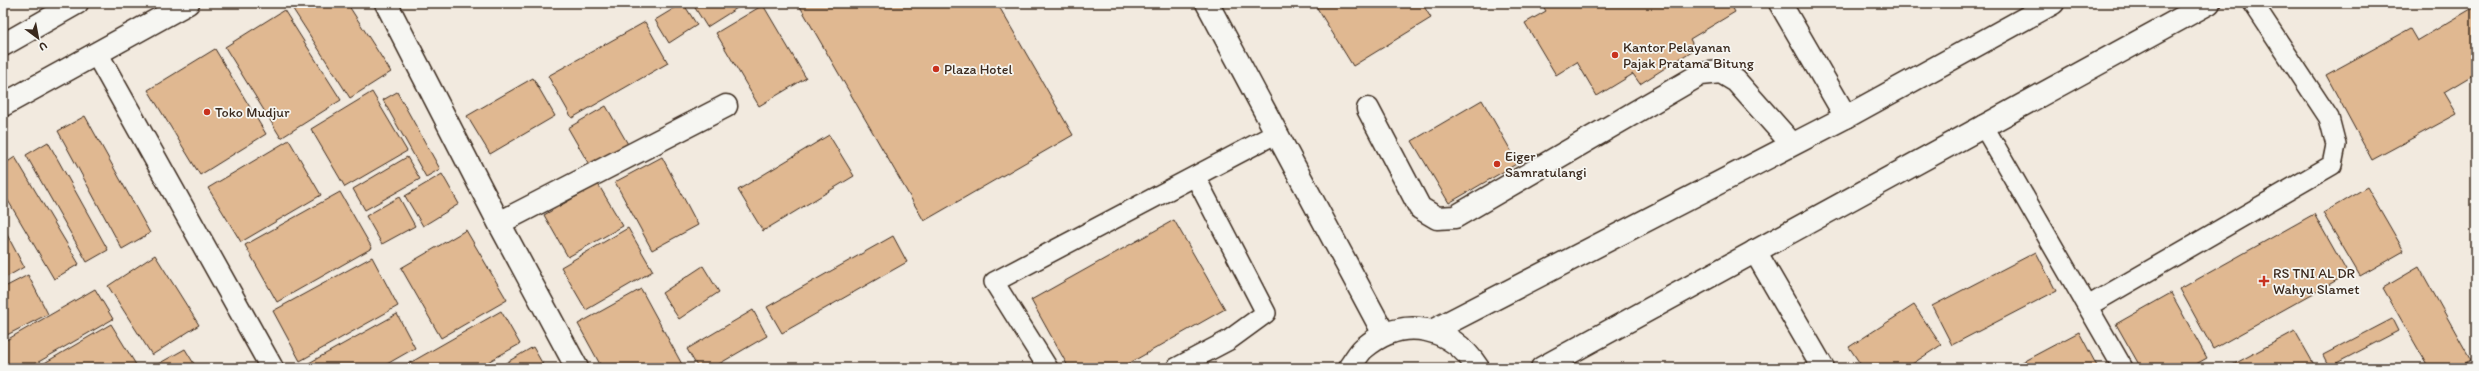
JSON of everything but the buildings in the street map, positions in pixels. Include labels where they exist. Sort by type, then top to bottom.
[{"type":"main road","points":[[3,45],[77,3]]},
{"type":"main road","points":[[3,105],[188,3]]},
{"type":"main road","points":[[386,3],[499,223],[577,368]]},
{"type":"main road","points":[[1207,3],[1384,334]]},
{"type":"main road","points":[[1780,3],[1846,117]]},
{"type":"main road","points":[[1432,330],[1846,117],[2052,3]]},
{"type":"main road","points":[[1542,368],[1983,125],[2209,3]]},
{"type":"main road","points":[[97,54],[272,368]]},
{"type":"main road","points":[[1368,109],[1420,208],[1437,218],[1455,217],[1701,74],[1721,72],[1736,81],[1792,144]]},
{"type":"main road","points":[[499,223],[726,106]]},
{"type":"main road","points":[[1755,251],[1823,368]]},
{"type":"main road","points":[[1349,368],[1363,349],[1384,334],[1405,329],[1432,330],[1451,339],[1462,348],[1478,368]]},
{"type":"lane","points":[[2088,306],[2332,165],[2336,145],[2329,118],[2253,3]]},
{"type":"lane","points":[[1983,125],[2123,368]]},
{"type":"lane","points":[[1048,368],[994,282],[1277,133]]},
{"type":"lane","points":[[1176,368],[1229,340],[1266,313],[1195,176]]},
{"type":"place","name":"Kantor Pelayanan Pajak Pratama Bitung","points":[[1615,55]]},
{"type":"place","name":"Plaza Hotel","points":[[936,69]]},
{"type":"place","name":"Toko Mudjur","points":[[207,112]]},
{"type":"place","name":"Eiger Samratulangi","points":[[1497,164]]},
{"type":"place","name":"RS TNI AL DR Wahyu Slamet","points":[[2264,281]]}]
